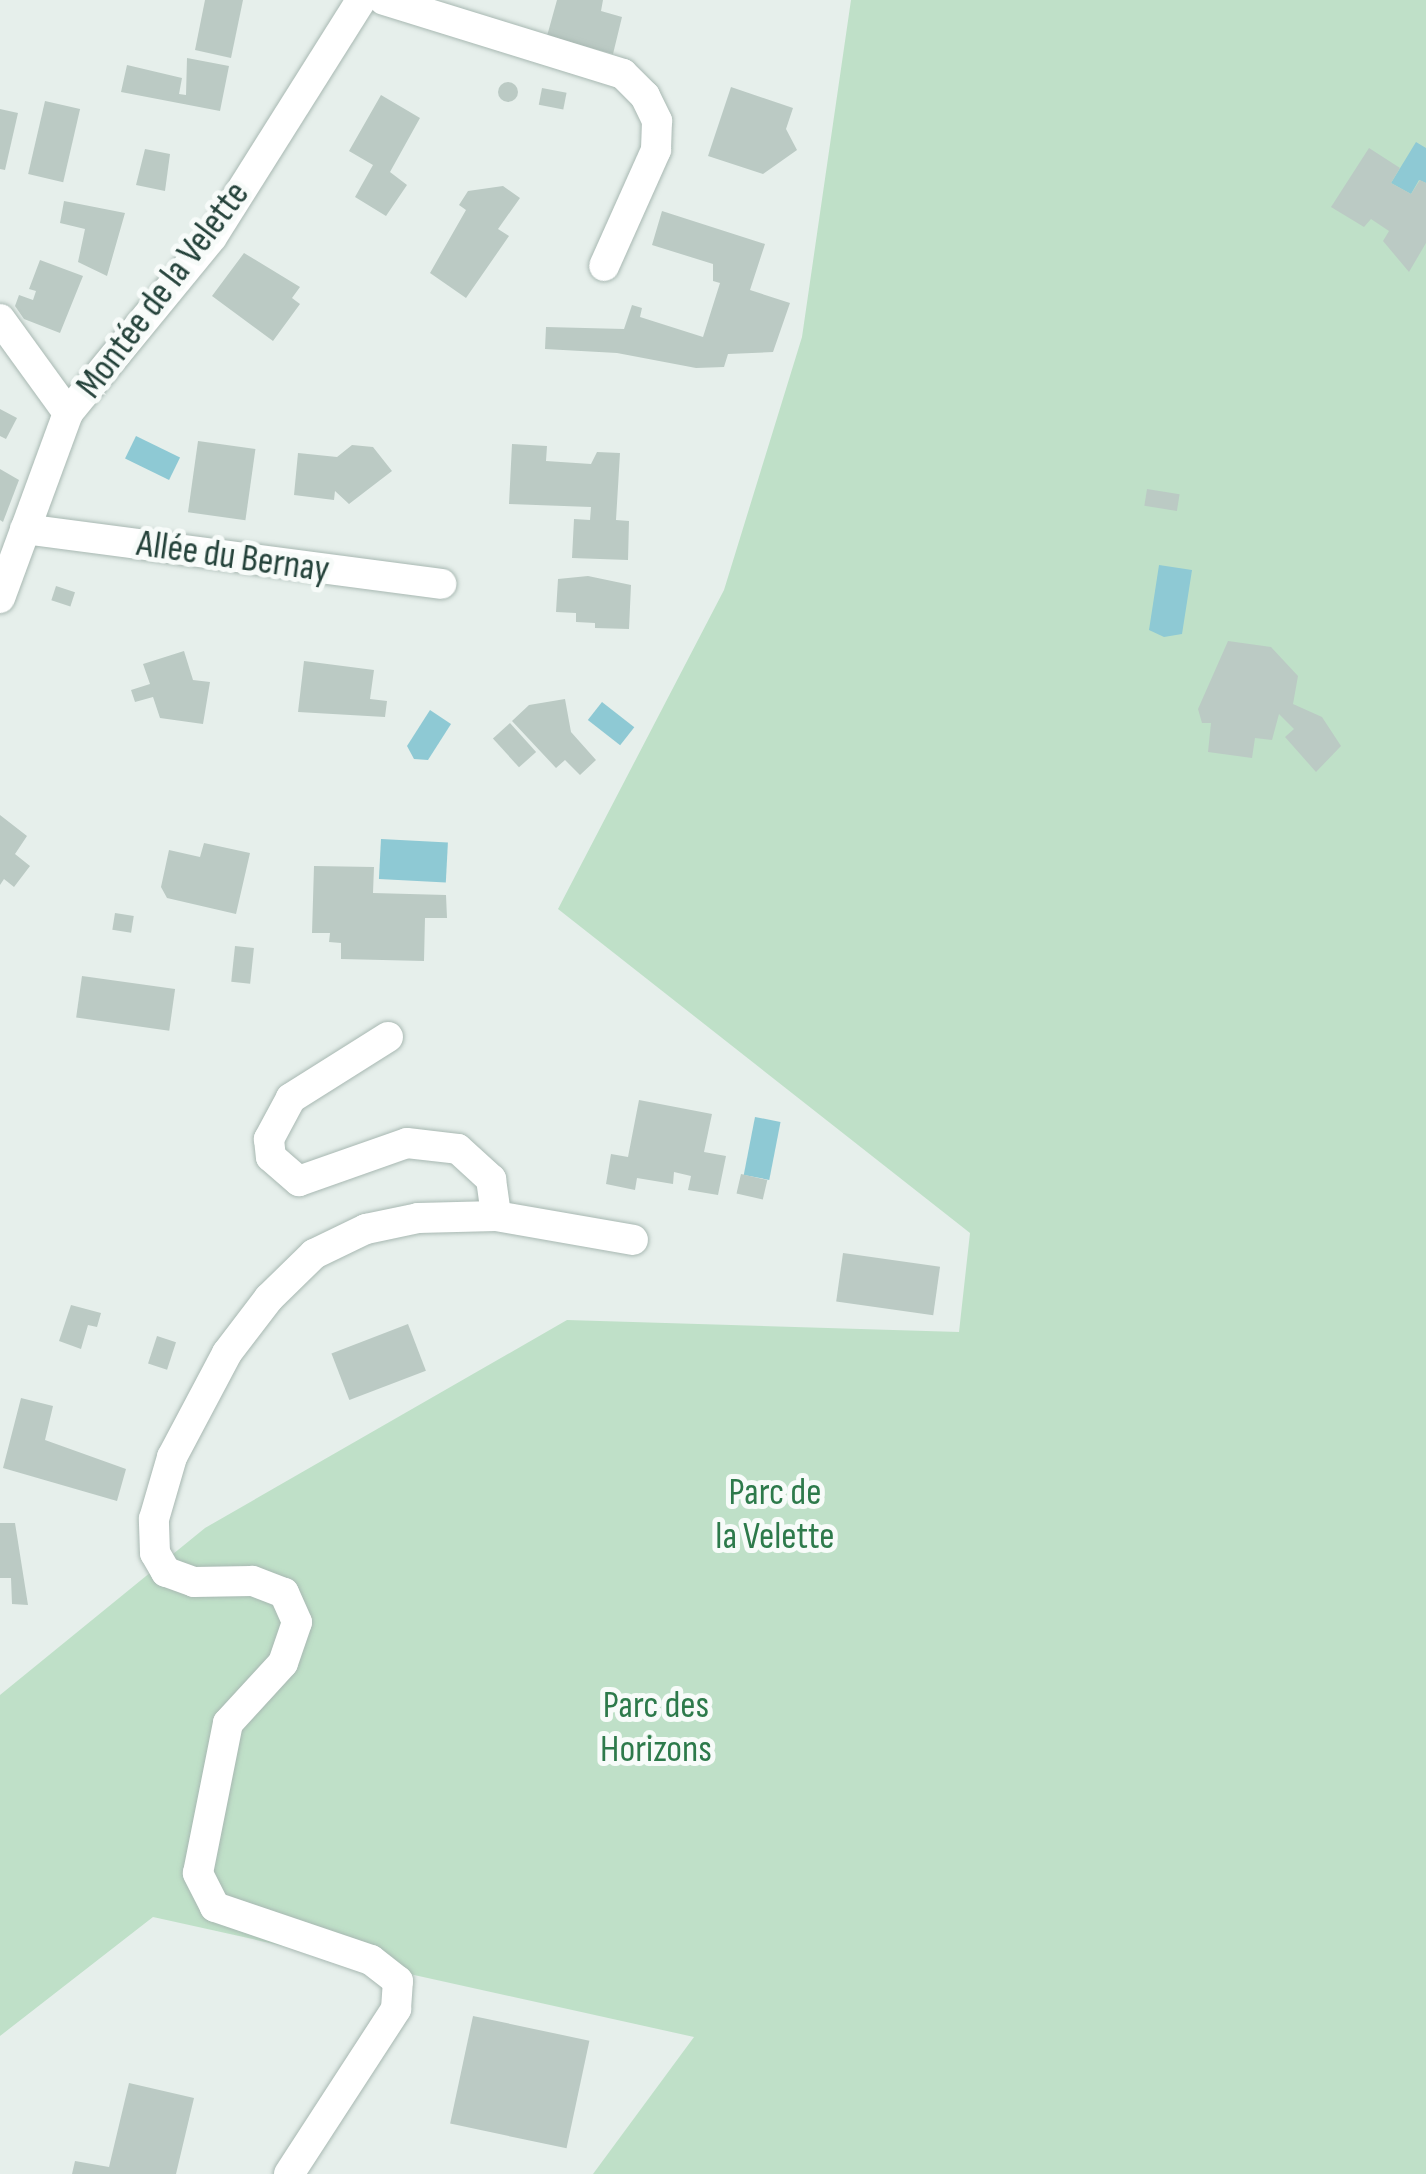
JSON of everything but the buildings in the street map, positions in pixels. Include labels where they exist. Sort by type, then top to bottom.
[{"type":"street","name":"Montée de la Velette","points":[[0,598],[68,413],[212,237],[362,0]]},
{"type":"street","points":[[384,0],[624,74],[645,96],[657,121],[656,150],[604,266]]},
{"type":"street","points":[[0,319],[68,413]]},
{"type":"street","name":"Allée du Bernay","points":[[25,529],[441,584]]},
{"type":"street","points":[[388,1037],[290,1098],[268,1139],[271,1157],[300,1181],[407,1144],[458,1149],[492,1179],[496,1216]]},
{"type":"street","points":[[289,2174],[396,2009],[398,1981],[371,1960],[215,1907],[198,1873],[228,1724],[284,1663],[298,1622],[284,1593],[252,1580],[194,1582],[166,1572],[155,1554],[154,1520],[188,1422],[227,1352],[314,1254],[366,1229],[418,1218],[496,1216],[633,1240]]},
{"type":"green space","points":[[851,0],[1426,0],[1426,2174],[593,2174],[694,2037],[153,1917],[0,2036],[0,1695],[205,1528],[567,1320],[959,1332],[970,1233],[558,909],[724,590],[802,337]]},
{"type":"water","points":[[1416,142],[1426,148],[1426,183],[1419,180],[1411,194],[1391,183]]},
{"type":"water","points":[[136,436],[180,457],[169,480],[125,458]]},
{"type":"water","points":[[1159,565],[1192,570],[1182,634],[1164,637],[1149,630]]},
{"type":"water","points":[[602,702],[634,727],[620,745],[588,720]]},
{"type":"water","points":[[430,710],[451,724],[428,760],[414,759],[407,746]]},
{"type":"water","points":[[381,839],[448,843],[446,882],[379,879]]},
{"type":"water","points":[[755,1117],[781,1122],[769,1180],[744,1175]]},
{"type":"park label","name":"Parc de la Velette","points":[[775,1515]]},
{"type":"park label","name":"Parc des Horizons","points":[[656,1728]]}]
